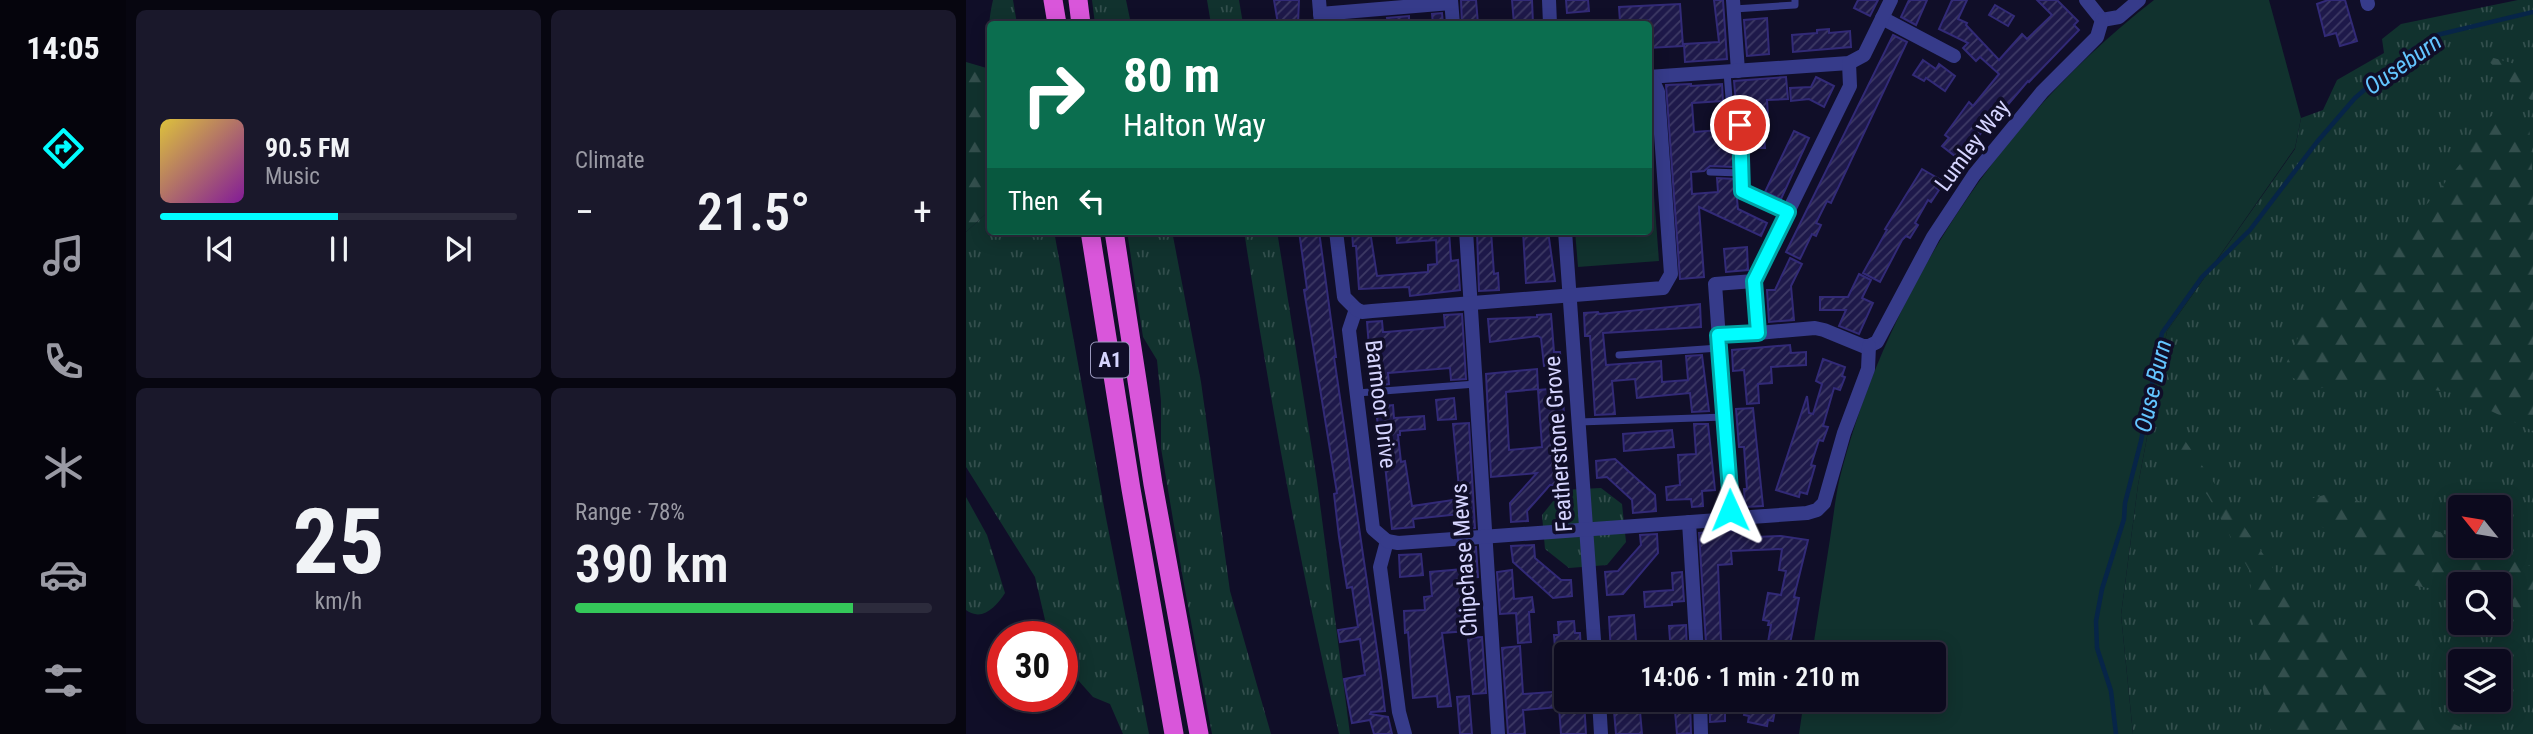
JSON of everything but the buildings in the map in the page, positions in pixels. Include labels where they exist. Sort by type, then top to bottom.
[{"type":"highway","points":[[1053,0],[1056,21]]},
{"type":"highway","points":[[1078,0],[1082,21]]},
{"type":"highway","name":"A1","points":[[1091,235],[1174,734]]},
{"type":"highway","name":"A1","points":[[1115,235],[1153,484],[1199,734]]},
{"type":"street","points":[[1549,0],[1550,21]]},
{"type":"street","points":[[1652,78],[1849,63],[1864,55],[1891,0]]},
{"type":"street","points":[[2086,0],[2102,20],[2119,17],[2139,0]]},
{"type":"street","points":[[1320,13],[1451,1],[1452,21]]},
{"type":"street","points":[[1733,4],[1733,71]]},
{"type":"street","points":[[1882,18],[1954,56]]},
{"type":"street","name":"Lumley Way","points":[[1727,515],[1737,518],[1807,513],[1818,510],[1824,503],[1844,433],[1868,369],[1870,346],[1877,342],[1933,237],[1974,176],[2042,92],[2097,37],[2102,20]]},
{"type":"street","points":[[1758,333],[1754,281],[1850,86],[1849,63]]},
{"type":"street","points":[[1356,309],[1362,312],[1663,288],[1671,274],[1658,92],[1652,80]]},
{"type":"street","name":"Barmoor Drive","points":[[1336,235],[1344,297],[1356,309],[1349,330],[1373,529],[1387,541]]},
{"type":"street","name":"Chipchase Mews","points":[[1466,235],[1498,734]]},
{"type":"street","name":"Featherstone Grove","points":[[1565,235],[1594,642]]},
{"type":"street","points":[[1405,734],[1399,712],[1380,567],[1387,541],[1442,540],[1718,520],[1727,515],[1731,504],[1715,284],[1754,281]]},
{"type":"street","points":[[1719,342],[1758,333],[1824,330],[1863,346],[1870,346]]},
{"type":"street","points":[[1689,522],[1696,642]]},
{"type":"street","points":[[1600,712],[1601,734]]},
{"type":"street","points":[[1701,712],[1702,734]]},
{"type":"lane","points":[[1733,4],[1796,5],[1795,0]]},
{"type":"lane","points":[[1733,71],[1730,111],[1740,125],[1742,191],[1788,212]]},
{"type":"lane","points":[[1710,172],[1741,173]]},
{"type":"lane","points":[[1619,355],[1719,342]]},
{"type":"lane","points":[[1356,393],[1476,384]]},
{"type":"lane","points":[[1579,422],[1725,417]]},
{"type":"green space","points":[[993,0],[1013,0],[1016,21],[990,19]]},
{"type":"green space","points":[[1092,0],[1126,0],[1130,21],[1095,21]]},
{"type":"green space","points":[[1207,0],[1239,0],[1242,21],[1210,21]]},
{"type":"green space","points":[[2154,0],[2269,0],[2301,118],[2295,148],[2167,331],[2138,485],[2121,615],[2133,734],[1799,734],[1802,712],[1946,712],[1946,642],[1814,642],[1839,481],[1860,411],[1886,343],[1919,278],[1956,215],[1999,155],[2046,99],[2098,47]]},
{"type":"green space","points":[[2518,0],[2533,0],[2533,734],[2133,734],[2121,615],[2138,485],[2167,331],[2295,149],[2301,118],[2323,110],[2337,80],[2384,53],[2382,39],[2401,24]]},
{"type":"green space","points":[[2483,55],[2533,69],[2533,102],[2502,75]]},
{"type":"green space","points":[[966,62],[987,68],[987,213],[966,232]]},
{"type":"green space","points":[[2491,116],[2529,125],[2533,183],[2533,431],[2453,393],[2363,379],[2317,389],[2282,373],[2300,333],[2430,201],[2461,163]]},
{"type":"green space","points":[[1652,168],[1659,261],[1578,267],[1575,235],[1652,235]]},
{"type":"green space","points":[[987,213],[987,235],[1055,235],[1106,518],[1149,734],[1123,734],[1110,704],[1093,697],[1078,680],[1078,621],[1045,621],[1035,577],[966,467],[966,232]]},
{"type":"green space","points":[[1128,235],[1173,235],[1201,382],[1230,591],[1271,734],[1212,734],[1161,448],[1161,401],[1157,360],[1143,337]]},
{"type":"green space","points":[[1245,235],[1278,235],[1317,481],[1350,734],[1339,734],[1311,609],[1275,420]]},
{"type":"green space","points":[[2181,435],[2281,580],[2344,651],[2425,710],[2475,734],[2271,734],[2258,662],[2249,570],[2208,496],[2176,452]]},
{"type":"green space","points":[[1601,488],[1622,504],[1626,542],[1607,565],[1569,568],[1545,549],[1542,515],[1562,490]]},
{"type":"green space","points":[[2335,492],[2448,535],[2448,558],[2509,558],[2533,567],[2533,616],[2511,606],[2511,572],[2448,572],[2448,591],[2410,585],[2313,521],[2306,500]]},
{"type":"green space","points":[[966,497],[987,535],[1005,593],[993,608],[983,614],[966,610]]},
{"type":"waterway","name":"Ouse Burn","points":[[2116,734],[2111,691],[2097,648],[2096,621],[2102,589],[2124,519],[2125,503],[2141,441],[2162,333],[2202,277],[2250,230],[2317,142],[2355,98],[2409,52],[2437,35],[2533,12]]},
{"type":"route","points":[[1730,510],[1718,335],[1758,333],[1754,281],[1788,212],[1742,191],[1740,125]]},
{"type":"water label","name":"Ouseburn","points":[[2403,64]]}]
